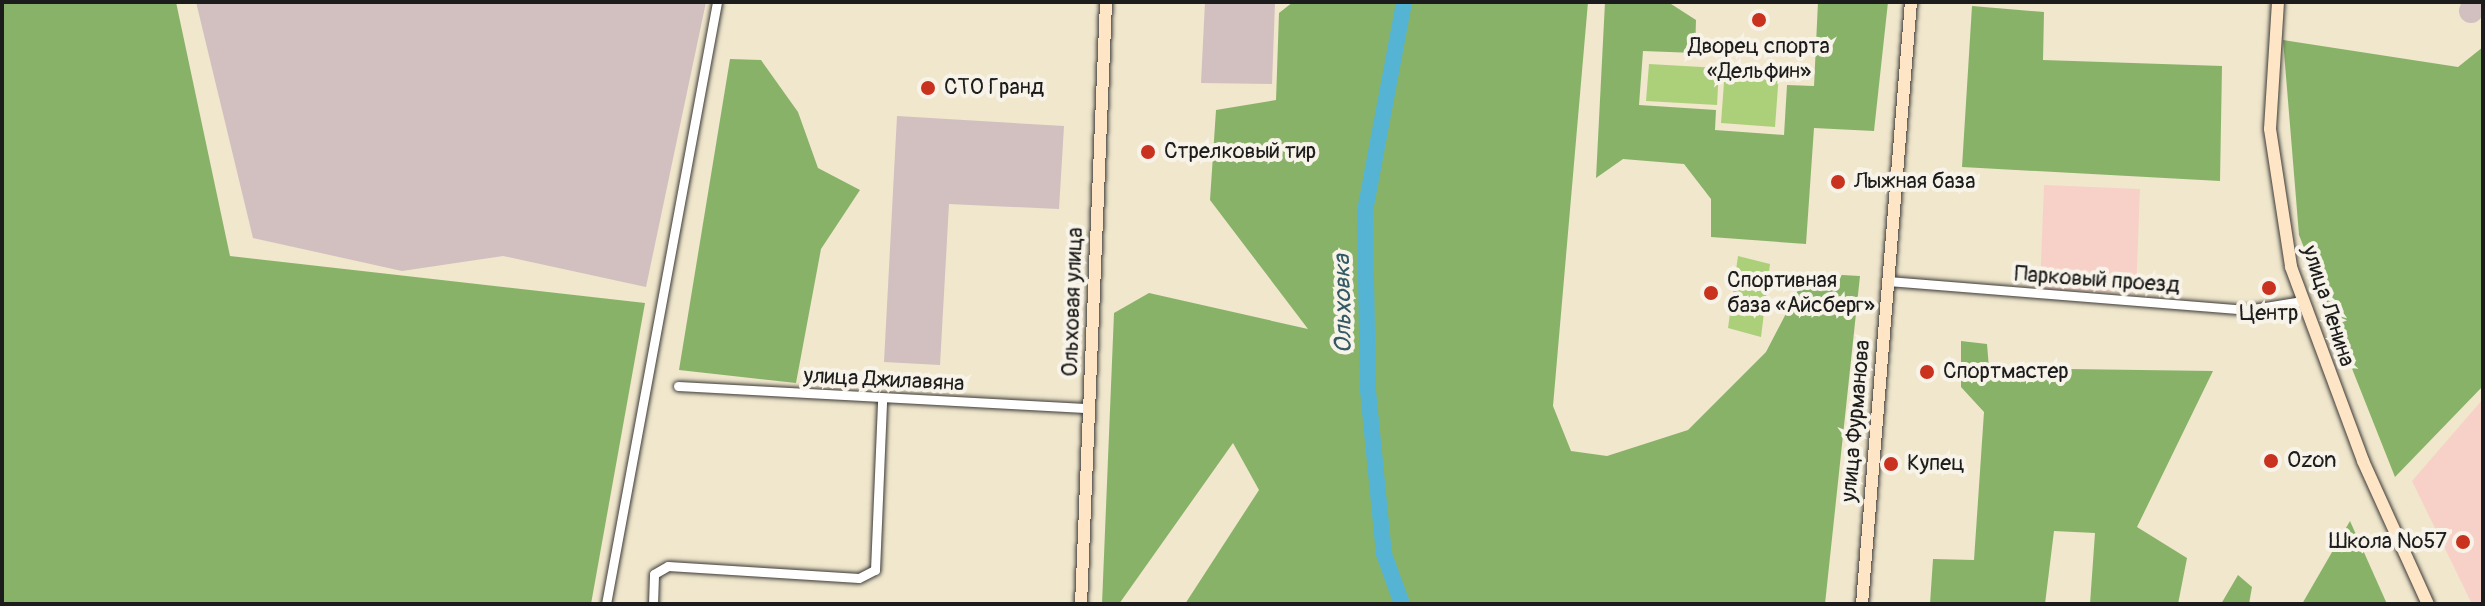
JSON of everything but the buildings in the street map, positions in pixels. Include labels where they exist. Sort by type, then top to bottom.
[{"type":"main road","name":"Ольховая улица","points":[[1081,604],[1106,2]]},
{"type":"main road","name":"улица Фурманова","points":[[1862,604],[1911,2]]},
{"type":"main road","name":"улица Ленина","points":[[2278,2],[2270,129],[2302,301],[2428,604]]},
{"type":"street","points":[[606,604],[717,2]]},
{"type":"street","name":"Парковый проезд","points":[[1888,281],[2247,310],[2302,301]]},
{"type":"street","name":"улица Джилавяна","points":[[678,386],[882,400],[1089,408]]},
{"type":"street","points":[[653,604],[654,574],[668,566],[859,578],[875,570],[882,400]]},
{"type":"shaded area","points":[[2471,-1],[2480,2],[2483,11],[2480,20],[2471,23],[2462,20],[2459,11],[2462,2]]},
{"type":"shaded area","points":[[196,2],[706,2],[646,287],[503,256],[402,271],[253,238]]},
{"type":"shaded area","points":[[1205,2],[1275,2],[1272,84],[1201,83]]},
{"type":"shaded area","points":[[897,116],[1064,126],[1059,209],[949,204],[940,365],[884,362]]},
{"type":"shaded area","points":[[2044,185],[2140,189],[2136,293],[2040,289]]},
{"type":"shaded area","name":"Школа №57","points":[[2483,399],[2483,604],[2472,604],[2412,481]]},
{"type":"green space","points":[[2,2],[176,2],[230,256],[645,303],[591,604],[2,604]]},
{"type":"green space","points":[[1293,2],[1588,2],[1553,406],[1571,451],[1607,456],[1688,430],[1766,352],[1807,273],[1860,276],[1825,604],[1185,604],[1259,490],[1233,443],[1119,604],[1102,604],[1114,313],[1149,293],[1308,329],[1210,200],[1216,110],[1276,100],[1279,13]]},
{"type":"green space","points":[[1605,2],[1668,2],[1696,20],[1695,53],[1643,51],[1639,105],[1716,110],[1715,130],[1784,135],[1787,85],[1814,86],[1818,2],[1888,2],[1874,131],[1814,128],[1806,244],[1711,237],[1711,199],[1684,164],[1623,159],[1596,178]]},
{"type":"green space","points":[[1972,6],[2044,12],[2043,60],[2222,66],[2220,181],[1962,167]]},
{"type":"green space","points":[[2283,40],[2458,67],[2483,47],[2483,386],[2395,477],[2299,235]]},
{"type":"green space","points":[[730,59],[761,60],[798,112],[818,168],[860,190],[821,249],[796,383],[679,370]]},
{"type":"green space","points":[[1649,64],[1719,68],[1717,105],[1646,101]]},
{"type":"green space","points":[[1725,69],[1779,73],[1775,127],[1721,123]]},
{"type":"green space","points":[[1738,256],[1770,264],[1761,337],[1728,328]]},
{"type":"green space","points":[[1961,341],[1987,344],[1989,368],[2213,371],[2137,527],[2187,558],[2178,604],[2090,604],[2095,533],[2054,531],[2045,604],[1930,604],[1933,559],[1974,560],[1984,412],[1961,387]]},
{"type":"green space","points":[[2350,521],[2387,604],[2302,604]]},
{"type":"green space","points":[[2238,575],[2252,587],[2249,604],[2221,604]]},
{"type":"waterway","name":"Ольховка","points":[[1402,604],[1384,554],[1368,391],[1365,211],[1404,2]]},
{"type":"place","name":"Дворец спорта «Дельфин»","points":[[1759,20]]},
{"type":"place","name":"СТО Гранд","points":[[928,88]]},
{"type":"place","name":"Стрелковый тир","points":[[1148,152]]},
{"type":"place","name":"Лыжная база","points":[[1838,182]]},
{"type":"place","name":"Центр","points":[[2269,288]]},
{"type":"place","name":"Спортивная база «Айсберг»","points":[[1711,293]]},
{"type":"place","name":"Спортмастер","points":[[1927,372]]},
{"type":"place","name":"Ozon","points":[[2271,461]]},
{"type":"place","name":"Купец","points":[[1891,464]]},
{"type":"place","name":"Школа №57","points":[[2463,542]]}]
